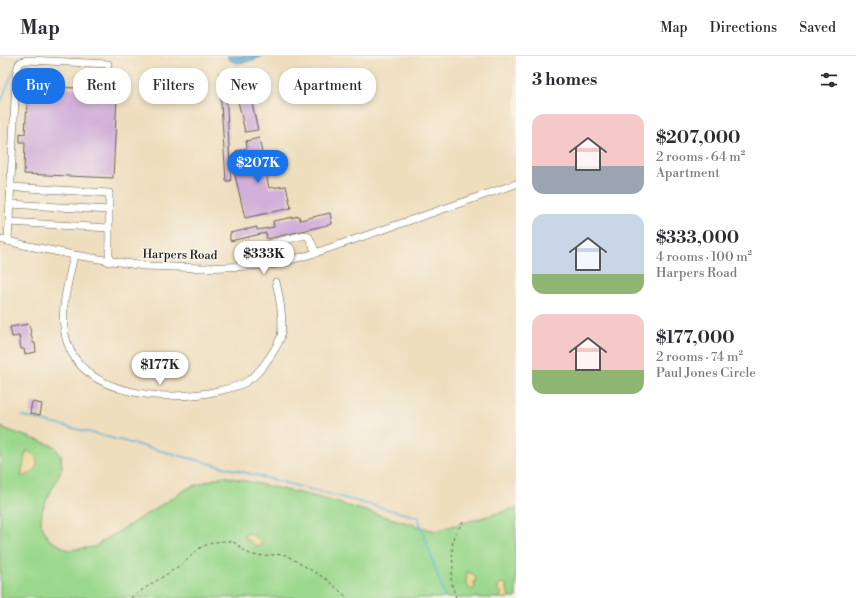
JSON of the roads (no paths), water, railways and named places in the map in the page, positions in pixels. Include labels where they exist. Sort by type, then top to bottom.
[{"type":"street","points":[[8,241],[16,86],[19,64],[23,61],[29,60],[108,64]]},
{"type":"street","name":"Harpers Road","points":[[0,239],[109,262],[144,266],[175,268],[273,265],[316,253],[516,184]]},
{"type":"street","points":[[11,187],[109,193],[109,262]]},
{"type":"street","points":[[10,204],[109,210]]},
{"type":"street","points":[[9,222],[109,228]]},
{"type":"street","points":[[268,265],[265,248],[266,245],[304,235],[309,237],[316,253]]},
{"type":"street","points":[[74,255],[63,310],[64,330],[71,350],[88,372],[102,381],[116,387],[146,394],[174,397],[200,395],[231,388],[244,383],[253,377],[264,366],[275,349],[280,337],[282,319],[276,282]]},
{"type":"water","points":[[227,56],[262,56],[254,60],[238,63],[230,60]]},
{"type":"waterway","points":[[17,62],[19,56]]},
{"type":"waterway","points":[[0,104],[12,74]]},
{"type":"waterway","points":[[22,416],[418,517],[445,598]]}]
